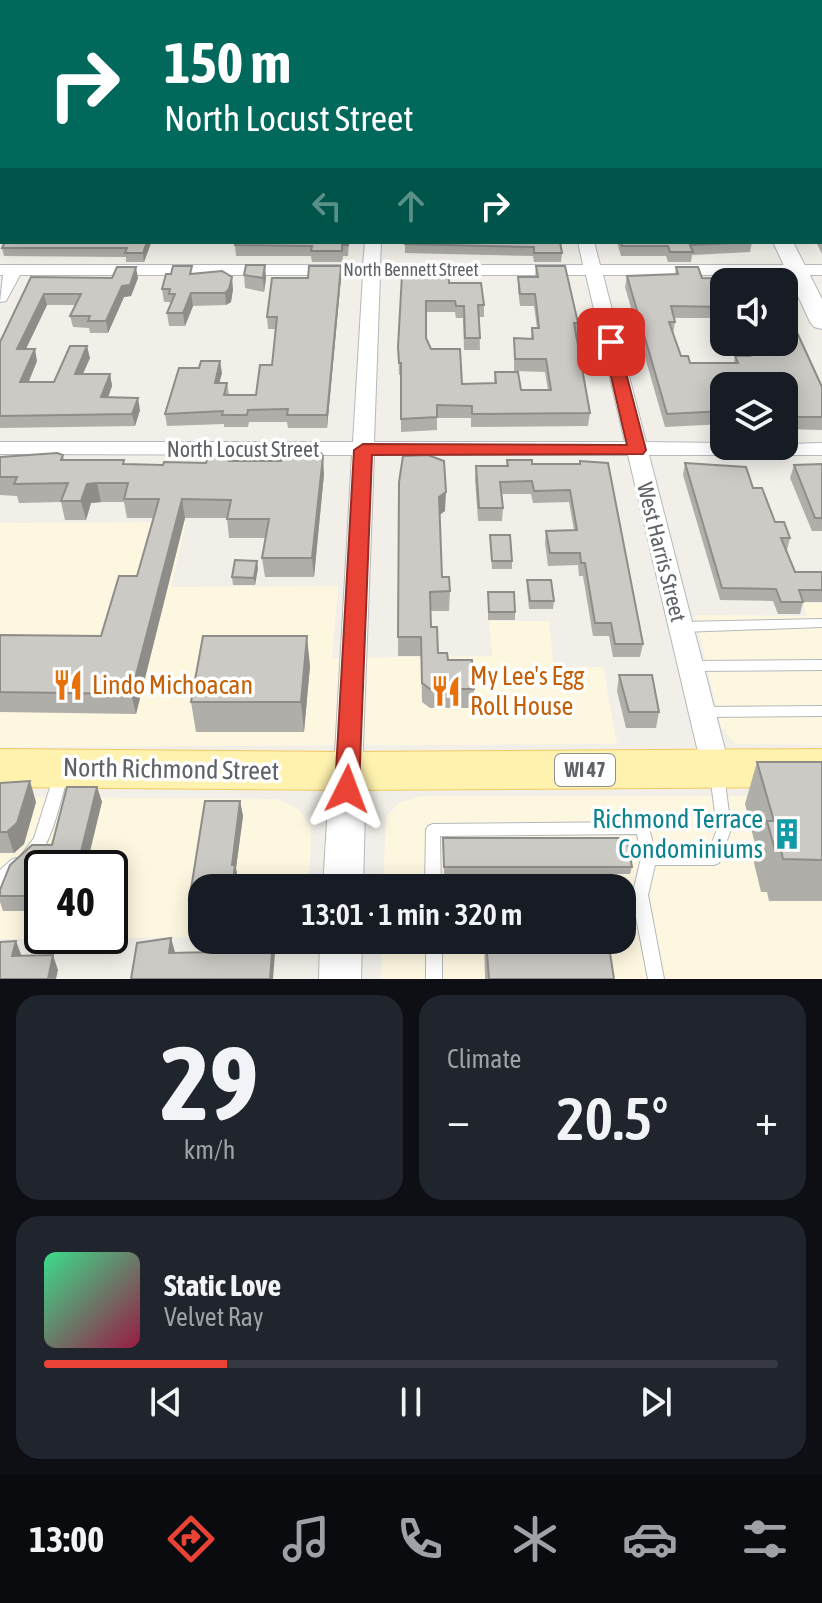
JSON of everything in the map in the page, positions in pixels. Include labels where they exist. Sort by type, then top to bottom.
[{"type":"main road","name":"North Richmond Street","points":[[0,768],[348,771],[822,768]]},
{"type":"street","points":[[344,874],[373,244]]},
{"type":"street","name":"West Harris Street","points":[[586,244],[716,769]]},
{"type":"street","points":[[784,244],[796,268]]},
{"type":"street","points":[[0,297],[7,270]]},
{"type":"street","name":"North Bennett Street","points":[[7,270],[710,270]]},
{"type":"street","name":"North Bennett Street","points":[[798,270],[822,270]]},
{"type":"street","points":[[798,272],[822,322]]},
{"type":"street","name":"North Locust Street","points":[[0,448],[822,449]]},
{"type":"street","points":[[340,979],[341,954]]},
{"type":"lane","points":[[681,627],[822,623]]},
{"type":"lane","points":[[691,666],[822,665]]},
{"type":"lane","points":[[702,713],[822,711]]},
{"type":"lane","points":[[0,886],[3,877],[35,850],[41,841],[63,768]]},
{"type":"lane","points":[[649,858],[714,858],[724,829],[716,769]]},
{"type":"lane","points":[[433,874],[433,830],[643,828],[649,858],[640,895],[656,979]]},
{"type":"lane","points":[[434,954],[434,979]]},
{"type":"shaded area","points":[[186,522],[171,587],[338,586],[332,658],[492,656],[489,621],[549,621],[554,668],[603,667],[617,744],[0,747],[0,523]]},
{"type":"shaded area","points":[[803,603],[822,603],[822,745],[739,744],[731,740],[721,726],[695,615],[807,616]]},
{"type":"shaded area","points":[[422,796],[822,796],[822,979],[381,979],[382,954],[636,954],[636,874],[384,874],[386,817],[400,802]]},
{"type":"shaded area","points":[[0,797],[277,799],[300,810],[311,827],[309,874],[188,874],[188,937],[128,938],[128,850],[24,850],[24,939],[0,939]]},
{"type":"building","points":[[4,244],[146,244],[143,253],[125,253],[127,248],[2,248]]},
{"type":"building","points":[[348,244],[342,245],[342,251],[311,251],[312,246],[235,245]]},
{"type":"building","points":[[405,244],[560,244],[562,253],[534,253],[534,247]]},
{"type":"building","points":[[711,244],[690,245],[693,252],[670,252],[668,246],[622,246]]},
{"type":"building","points":[[246,265],[265,265],[263,278],[244,275]]},
{"type":"building","points":[[173,266],[192,266],[190,274],[222,271],[232,277],[229,289],[225,293],[191,293],[183,313],[167,313],[175,294],[169,294],[170,289],[162,289],[166,274],[171,274]]},
{"type":"building","points":[[309,266],[341,266],[327,415],[287,415],[288,409],[248,410],[247,415],[222,415],[223,411],[165,414],[179,368],[199,368],[201,361],[220,361],[215,383],[227,383],[224,395],[256,395],[260,365],[272,365],[277,317],[267,317],[272,278],[308,278]]},
{"type":"building","points":[[536,266],[565,266],[578,323],[574,323],[590,413],[472,414],[472,406],[437,405],[437,417],[401,419],[398,347],[402,275],[433,275],[433,278],[449,278],[449,283],[481,283],[484,305],[478,305],[480,338],[465,338],[464,306],[456,306],[455,301],[426,301],[426,338],[431,349],[460,349],[462,384],[496,383],[495,372],[518,372],[521,390],[551,390],[546,359],[515,359],[514,338],[533,339],[532,328],[539,328],[535,294],[520,294],[518,277],[538,277]]},
{"type":"building","points":[[117,267],[136,267],[130,285],[122,286],[106,321],[88,321],[90,316],[70,316],[81,294],[44,294],[17,349],[35,349],[20,382],[54,382],[70,346],[87,346],[75,374],[110,374],[101,397],[138,398],[132,414],[0,416],[0,342],[31,277],[112,278]]},
{"type":"building","points":[[676,267],[698,267],[702,278],[710,278],[710,307],[671,306],[675,322],[669,322],[681,356],[688,356],[690,363],[738,363],[735,356],[798,356],[798,335],[822,387],[822,417],[798,417],[798,372],[710,372],[710,412],[667,414],[627,276],[678,274]]},
{"type":"building","points":[[282,453],[321,453],[312,558],[262,558],[269,519],[227,519],[231,500],[182,499],[131,694],[0,692],[0,635],[101,636],[119,576],[137,576],[159,499],[124,499],[128,483],[97,483],[87,484],[81,501],[61,501],[68,483],[14,484],[17,477],[0,477],[0,457],[63,455],[61,460],[124,460],[123,464],[163,465],[164,462],[206,463],[208,456],[230,457],[229,461],[281,461]]},
{"type":"building","points":[[428,455],[444,461],[446,492],[439,497],[442,577],[449,577],[450,591],[430,592],[431,627],[437,627],[438,653],[447,653],[448,660],[472,660],[474,689],[430,689],[422,683],[421,637],[398,637],[399,482],[403,456]]},
{"type":"building","points":[[507,460],[532,460],[532,464],[608,463],[643,644],[615,644],[611,623],[595,623],[585,563],[581,563],[580,553],[550,553],[546,531],[577,530],[570,490],[534,491],[532,481],[500,482],[503,508],[479,508],[476,466],[508,466]]},
{"type":"building","points":[[685,463],[746,467],[753,488],[762,488],[775,522],[784,522],[790,538],[781,538],[795,572],[822,572],[822,590],[799,590],[803,602],[781,602],[776,589],[722,588]]},
{"type":"building","points":[[822,464],[822,518],[815,518],[794,465]]},
{"type":"building","points":[[490,535],[510,535],[512,561],[492,561]]},
{"type":"building","points":[[235,560],[257,561],[254,578],[232,577]]},
{"type":"building","points":[[527,580],[551,580],[554,601],[530,601]]},
{"type":"building","points":[[488,592],[514,592],[515,612],[489,612]]},
{"type":"building","points":[[203,636],[307,636],[301,702],[191,702]]},
{"type":"building","points":[[619,675],[652,675],[659,712],[629,712]]},
{"type":"building","points":[[757,762],[822,762],[822,860],[783,859],[781,850],[775,850],[767,821],[774,821]]},
{"type":"building","points":[[30,781],[17,823],[7,832],[0,832],[0,783]]},
{"type":"building","points":[[67,787],[97,787],[81,850],[26,850],[32,845],[52,845]]},
{"type":"building","points":[[205,801],[240,801],[232,865],[235,865],[234,874],[193,874]]},
{"type":"building","points":[[443,838],[627,838],[632,867],[444,867]]},
{"type":"building","points":[[24,852],[24,896],[0,896],[10,865]]},
{"type":"building","points":[[171,938],[169,953],[272,954],[270,979],[131,979],[137,943]]},
{"type":"building","points":[[16,941],[12,956],[53,955],[48,979],[0,979],[0,942]]},
{"type":"building","points":[[487,954],[610,954],[614,979],[489,979]]},
{"type":"place","name":"Lindo Michoacan","points":[[68,685]]},
{"type":"place","name":"My Lee's Egg Roll House","points":[[446,691]]},
{"type":"place","name":"Richmond Terrace Condominiums","points":[[787,834]]},
{"type":"route","points":[[347,789],[363,450],[637,450],[611,342]]}]
